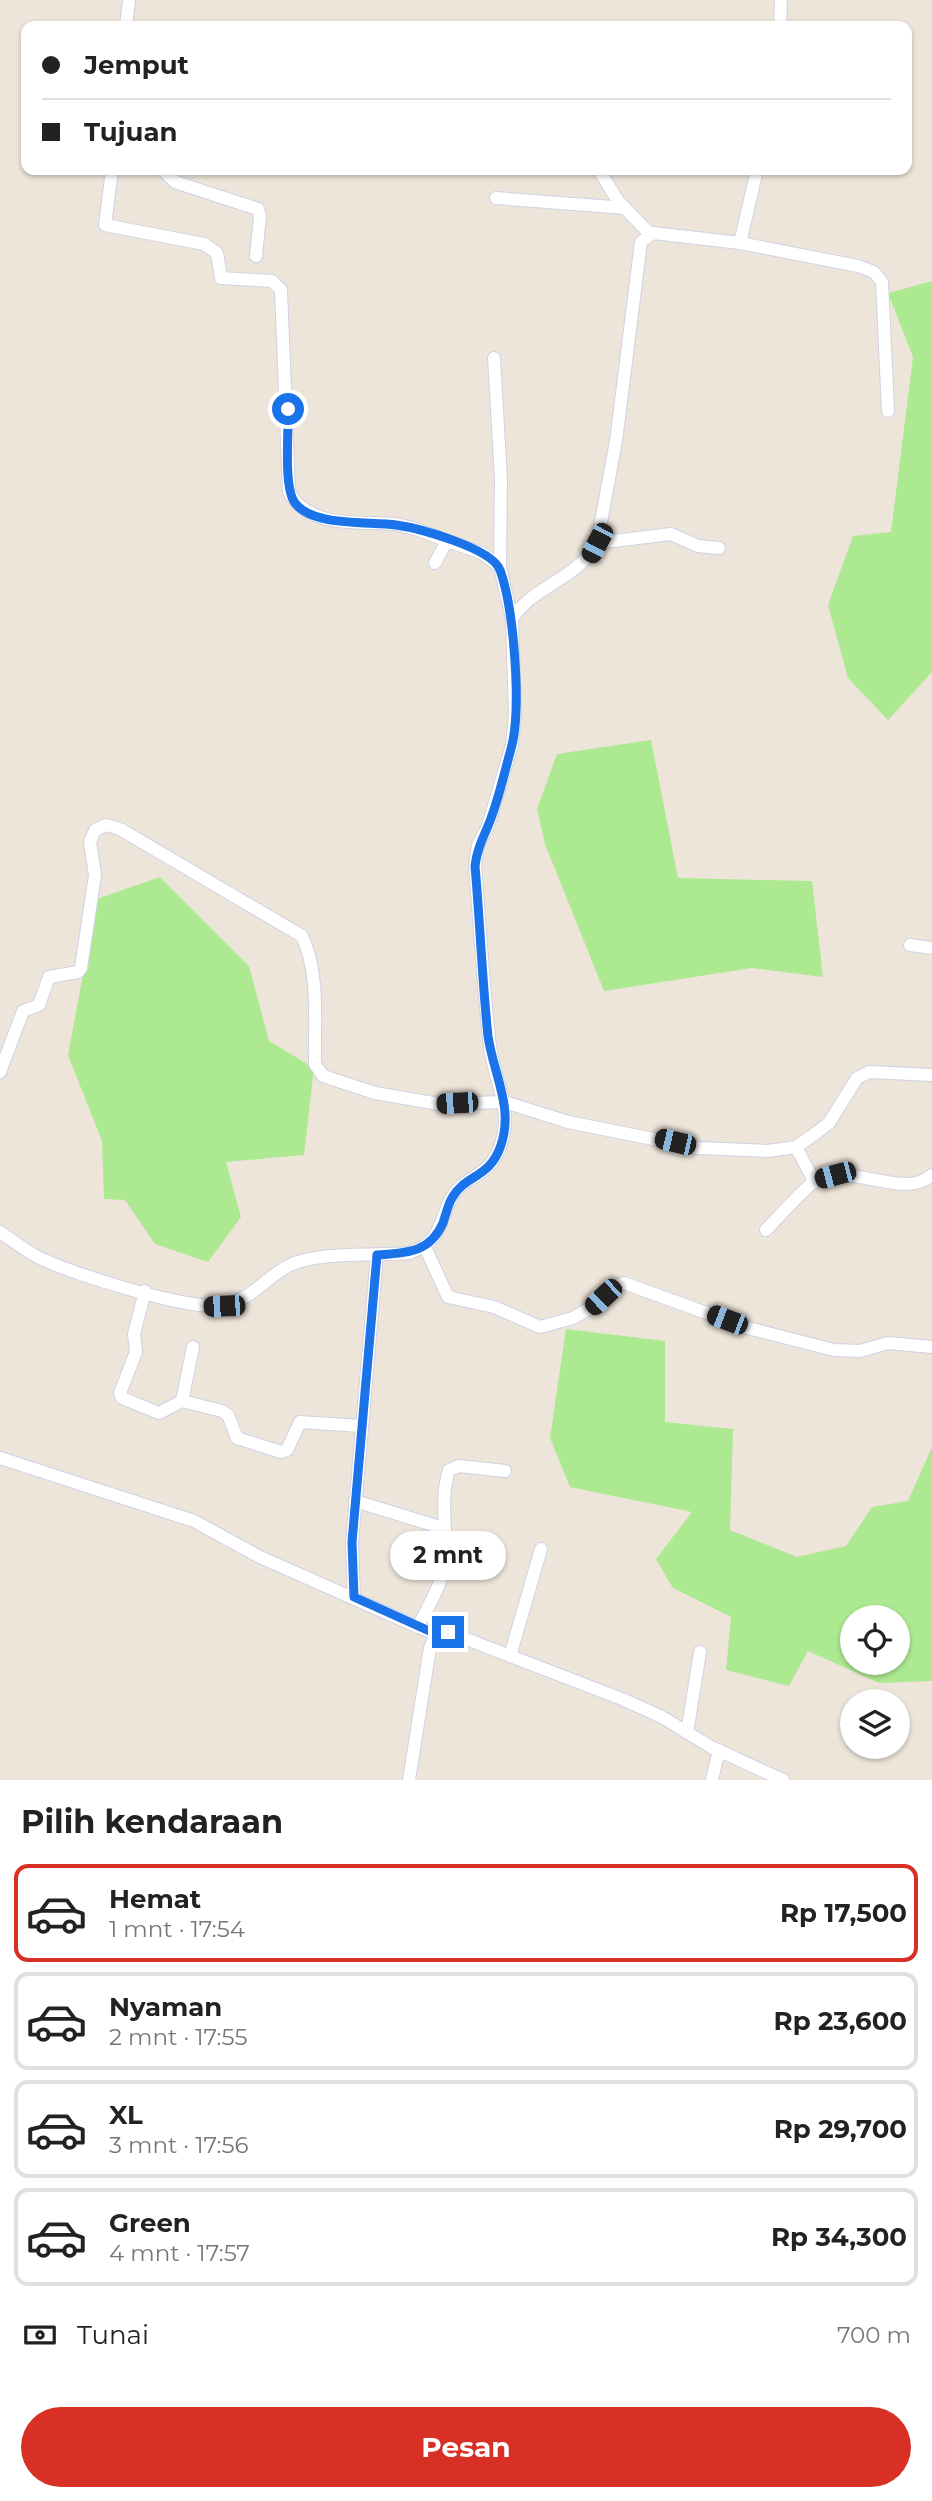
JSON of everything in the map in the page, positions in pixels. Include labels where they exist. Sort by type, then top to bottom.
[{"type":"street","points":[[127,21],[129,0]]},
{"type":"street","points":[[780,21],[781,0]]},
{"type":"street","points":[[111,175],[105,225],[204,244],[217,253],[221,278],[272,281],[281,290],[289,492],[296,505],[310,514],[358,525],[393,524],[416,528],[482,553],[500,567]]},
{"type":"street","points":[[168,175],[175,181],[258,209],[260,216],[256,256]]},
{"type":"street","points":[[602,175],[625,208],[649,233],[740,243],[858,266],[874,272],[882,282],[888,411]]},
{"type":"street","points":[[740,243],[756,175]]},
{"type":"street","points":[[496,198],[625,208]]},
{"type":"street","points":[[512,619],[529,600],[564,579],[589,557],[597,543],[616,441],[639,250],[649,233]]},
{"type":"street","points":[[0,1232],[36,1256],[62,1267],[199,1306],[224,1306],[253,1293],[287,1267],[307,1259],[409,1253],[425,1247],[434,1240],[457,1191],[479,1177],[495,1159],[506,1126],[505,1102],[491,1054],[475,866],[478,845],[488,826],[512,745],[515,715],[512,619],[500,567],[501,479],[494,358]]},
{"type":"street","points":[[597,543],[671,534],[698,546],[719,548]]},
{"type":"street","points":[[435,563],[447,541]]},
{"type":"street","points":[[0,1072],[23,1011],[39,1005],[49,977],[81,968],[95,875],[90,842],[95,830],[106,825],[120,829],[302,936],[310,954],[315,1064],[323,1076],[344,1086],[439,1104],[505,1102],[568,1122],[698,1148],[768,1151],[796,1147],[829,1123],[857,1079],[869,1072],[932,1075]]},
{"type":"street","points":[[910,945],[932,948]]},
{"type":"street","points":[[796,1147],[814,1181]]},
{"type":"street","points":[[766,1230],[814,1181],[847,1174],[914,1185],[932,1175]]},
{"type":"street","points":[[425,1247],[448,1297],[494,1307],[540,1327],[573,1318],[592,1307],[614,1287],[624,1283],[748,1328],[834,1350],[860,1351],[888,1343],[932,1347]]},
{"type":"street","points":[[354,1597],[352,1542],[377,1255]]},
{"type":"street","points":[[145,1291],[134,1334],[136,1352],[120,1396],[159,1413],[182,1401],[226,1412],[237,1438],[281,1452],[287,1450],[300,1422],[361,1426]]},
{"type":"street","points":[[182,1401],[193,1347]]},
{"type":"street","points":[[0,1458],[194,1521],[260,1556],[418,1627],[436,1634],[448,1632],[622,1699],[783,1780]]},
{"type":"street","points":[[418,1627],[441,1579],[444,1562],[444,1491],[451,1469],[458,1466],[505,1471]]},
{"type":"street","points":[[355,1502],[443,1528]]},
{"type":"street","points":[[510,1656],[541,1549]]},
{"type":"street","points":[[409,1780],[430,1648],[436,1634]]},
{"type":"street","points":[[687,1733],[701,1652]]},
{"type":"street","points":[[712,1780],[719,1750]]},
{"type":"green space","points":[[932,281],[932,672],[888,720],[848,678],[828,605],[853,536],[891,532],[913,357],[888,293]]},
{"type":"green space","points":[[651,740],[678,878],[812,881],[823,977],[752,968],[604,991],[545,844],[537,809],[557,754]]},
{"type":"green space","points":[[160,877],[249,966],[269,1041],[314,1068],[304,1155],[226,1162],[241,1217],[208,1262],[155,1244],[125,1200],[104,1199],[102,1141],[68,1055],[97,899]]},
{"type":"green space","points":[[566,1329],[665,1341],[665,1422],[733,1429],[730,1530],[797,1557],[846,1546],[872,1507],[908,1501],[932,1447],[932,1681],[879,1683],[861,1675],[910,1675],[910,1605],[840,1605],[840,1665],[808,1651],[789,1686],[726,1670],[731,1617],[673,1588],[656,1559],[692,1512],[570,1487],[550,1438]]},
{"type":"route","points":[[288,409],[289,492],[296,505],[310,514],[358,525],[393,524],[416,528],[482,553],[500,567],[512,619],[515,715],[512,745],[488,826],[478,845],[475,866],[487,1023],[491,1054],[505,1102],[506,1126],[495,1159],[479,1177],[467,1182],[453,1196],[434,1240],[409,1253],[377,1255],[352,1542],[354,1597],[436,1634],[448,1632]]}]
